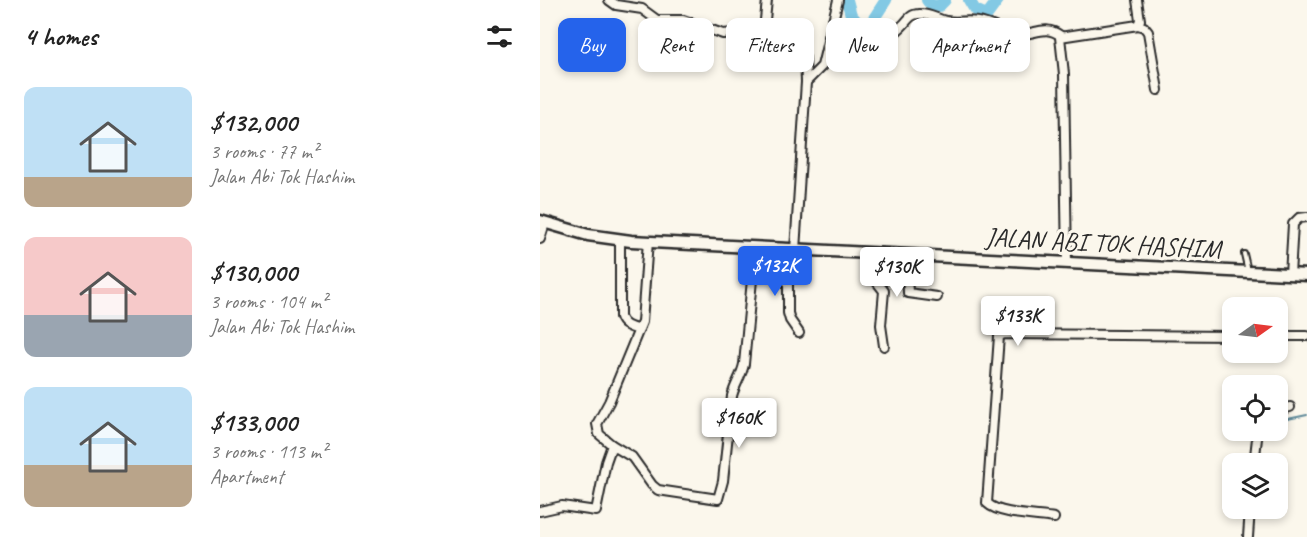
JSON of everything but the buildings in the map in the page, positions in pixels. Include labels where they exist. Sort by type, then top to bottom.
[{"type":"main road","name":"JALAN ABI TOK HASHIM","points":[[542,222],[596,236],[648,241],[1245,273],[1307,274]]},
{"type":"street","points":[[609,0],[616,5],[642,9],[657,20],[682,20],[726,34]]},
{"type":"street","points":[[765,18],[767,0]]},
{"type":"street","points":[[833,18],[838,0]]},
{"type":"street","points":[[1137,0],[1140,20],[1138,25]]},
{"type":"street","points":[[898,28],[912,15],[921,13],[943,21],[979,22],[1020,34],[1040,29],[1052,31],[1061,36],[1102,32],[1138,25],[1144,27],[1148,32],[1158,90]]},
{"type":"street","points":[[1061,36],[1064,74],[1067,263]]},
{"type":"street","points":[[806,82],[822,66],[826,48]]},
{"type":"street","points":[[800,333],[789,317],[791,250],[806,72]]},
{"type":"street","points":[[1290,275],[1293,224],[1299,218],[1307,217]]},
{"type":"street","points":[[540,239],[542,222]]},
{"type":"street","points":[[620,239],[620,317],[627,326],[639,330]]},
{"type":"street","points":[[648,241],[643,317],[609,402],[597,424],[597,430],[612,445],[632,457],[658,490],[714,500],[720,496],[732,396],[744,364],[755,248]]},
{"type":"street","points":[[879,254],[877,282],[884,291],[881,325],[884,346]]},
{"type":"street","points":[[906,255],[908,293],[937,297]]},
{"type":"street","points":[[1054,518],[1005,511],[987,504],[999,336],[1014,334],[1222,336]]},
{"type":"street","points":[[1288,336],[1307,336]]},
{"type":"street","points":[[540,511],[562,506],[596,511],[606,462],[612,445]]},
{"type":"street","points":[[1248,537],[1249,519]]},
{"type":"lane","points":[[1244,254],[1247,267],[1245,273]]},
{"type":"waterway","points":[[847,0],[851,15],[859,24],[869,26],[886,0]]},
{"type":"waterway","points":[[927,0],[931,5],[939,6],[945,0]]},
{"type":"waterway","points":[[969,0],[975,10],[987,15],[998,0]]},
{"type":"waterway","points":[[1288,419],[1307,415]]}]
